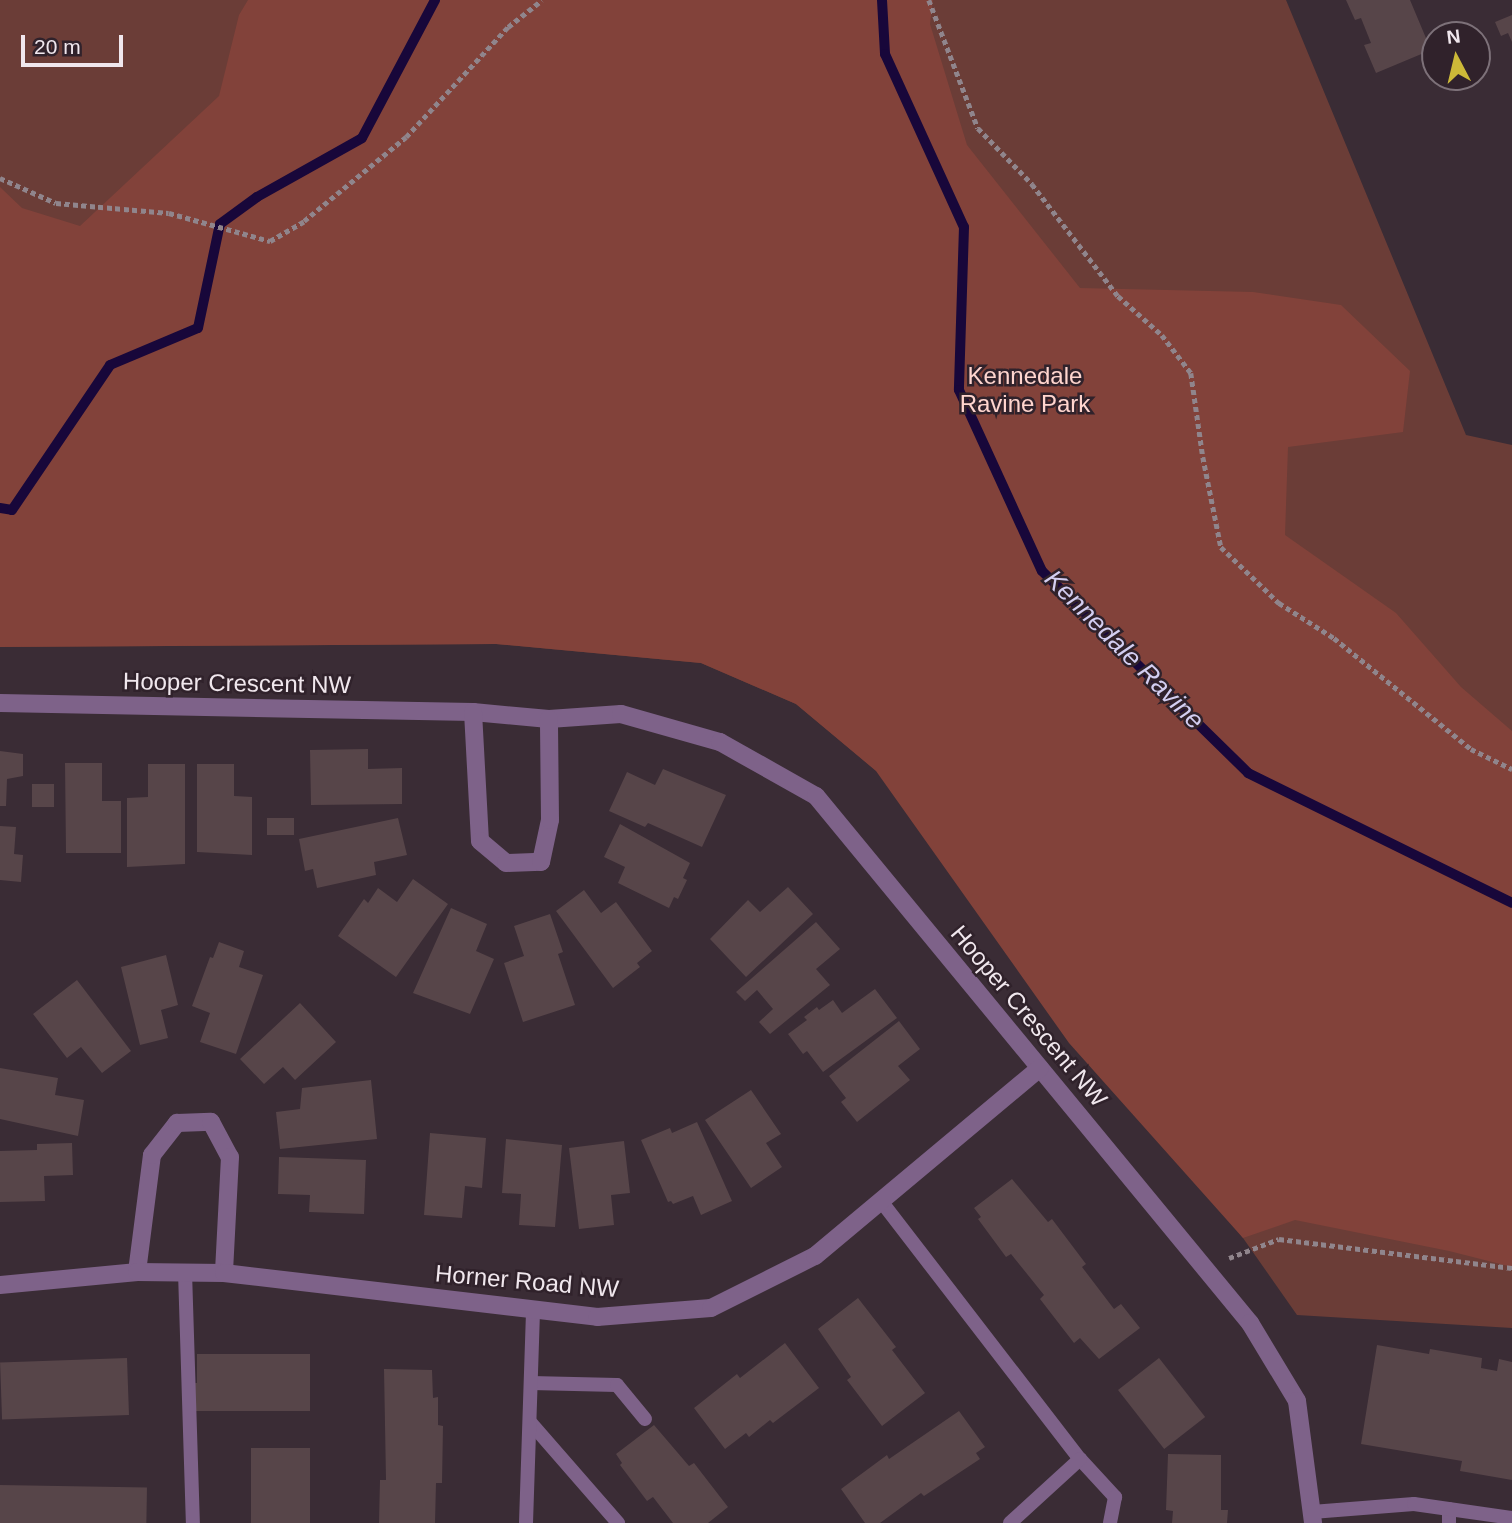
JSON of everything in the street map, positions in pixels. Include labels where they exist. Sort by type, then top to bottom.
[{"type":"street","name":"Hooper Crescent NW","points":[[0,703],[473,712],[549,719],[621,714],[720,742],[816,796],[1250,1323],[1297,1401],[1313,1518]]},
{"type":"street","points":[[473,712],[480,841],[506,863],[541,862],[550,820],[549,719]]},
{"type":"street","name":"Horner Road NW","points":[[0,1285],[8,1282],[137,1272],[224,1273],[597,1317],[711,1308],[815,1256],[1040,1068]]},
{"type":"street","points":[[137,1272],[152,1155],[177,1123],[211,1122],[230,1157],[224,1273]]},
{"type":"lane","points":[[881,1200],[1080,1459],[1115,1497],[1110,1523]]},
{"type":"lane","points":[[185,1272],[193,1523]]},
{"type":"lane","points":[[526,1523],[534,1309]]},
{"type":"lane","points":[[531,1383],[617,1385],[645,1419]]},
{"type":"lane","points":[[530,1422],[618,1523]]},
{"type":"lane","points":[[1010,1523],[1080,1459]]},
{"type":"lane","points":[[1313,1518],[1414,1504],[1449,1516],[1512,1518]]},
{"type":"path","points":[[0,178],[56,203],[169,213],[270,241],[304,221],[406,137],[508,27],[542,0]]},
{"type":"path","points":[[929,0],[978,128],[1032,184],[1118,296],[1162,335],[1191,373],[1203,457],[1221,547],[1279,603],[1334,638],[1471,749],[1512,769]]},
{"type":"path","points":[[1206,1268],[1279,1239],[1512,1268]]},
{"type":"green space","name":"Kennedale Ravine Park","points":[[0,0],[1286,0],[1466,435],[1512,445],[1512,1328],[1297,1315],[1243,1238],[885,778],[796,704],[701,663],[496,644],[0,647]]},
{"type":"green space","name":"Kennedale Ravine Park","points":[[248,0],[933,0],[930,24],[967,145],[1080,288],[1253,292],[1341,305],[1410,371],[1403,432],[1288,447],[1285,535],[1396,613],[1461,687],[1512,731],[1512,1267],[1449,1251],[1295,1220],[1243,1238],[1069,1043],[876,771],[796,704],[701,663],[496,644],[0,647],[0,187],[22,208],[80,226],[219,96],[239,15]]},
{"type":"building","points":[[1346,0],[1410,0],[1421,26],[1421,54],[1376,73],[1364,45],[1371,43],[1361,18],[1355,20]]},
{"type":"building","points":[[1512,15],[1512,42],[1508,33],[1501,36],[1495,22]]},
{"type":"building","points":[[368,749],[368,769],[402,768],[402,804],[311,805],[310,750]]},
{"type":"building","points":[[0,751],[23,754],[23,776],[7,779],[6,806],[0,806]]},
{"type":"building","points":[[65,763],[102,763],[102,801],[121,801],[121,853],[66,853]]},
{"type":"building","points":[[148,764],[185,764],[185,864],[127,867],[127,798],[148,797]]},
{"type":"building","points":[[197,764],[234,764],[234,796],[252,797],[252,855],[197,852]]},
{"type":"building","points":[[663,769],[726,795],[702,847],[648,823],[645,827],[609,811],[627,772],[655,785]]},
{"type":"building","points":[[32,784],[54,784],[54,807],[32,807]]},
{"type":"building","points":[[267,818],[294,818],[294,835],[267,835]]},
{"type":"building","points":[[398,818],[407,855],[374,862],[376,875],[317,888],[313,869],[305,871],[299,839]]},
{"type":"building","points":[[620,824],[690,863],[683,878],[687,880],[678,899],[674,897],[669,908],[618,883],[625,867],[604,857]]},
{"type":"building","points":[[0,826],[16,827],[14,854],[23,855],[21,882],[0,880]]},
{"type":"building","points":[[413,879],[448,904],[396,977],[338,936],[364,899],[368,903],[378,888],[397,902]]},
{"type":"building","points":[[788,887],[813,914],[746,977],[710,939],[748,900],[760,912]]},
{"type":"building","points":[[584,890],[601,913],[616,902],[652,951],[637,963],[640,967],[613,988],[556,911]]},
{"type":"building","points":[[451,908],[487,924],[476,951],[494,959],[470,1014],[413,993]]},
{"type":"building","points":[[550,914],[563,952],[558,954],[575,1005],[523,1022],[504,963],[524,956],[514,926]]},
{"type":"building","points":[[816,922],[840,949],[816,969],[830,985],[770,1034],[759,1022],[773,1009],[757,990],[745,1001],[736,992]]},
{"type":"building","points":[[219,942],[244,951],[239,967],[263,975],[236,1054],[200,1042],[210,1013],[192,1006],[210,957],[213,958]]},
{"type":"building","points":[[166,955],[178,1005],[161,1010],[168,1038],[140,1045],[121,967]]},
{"type":"building","points":[[77,980],[131,1051],[102,1073],[81,1047],[67,1058],[33,1014]]},
{"type":"building","points":[[875,989],[897,1018],[823,1072],[807,1051],[803,1054],[788,1034],[807,1020],[804,1017],[817,1007],[819,1010],[833,1000],[842,1013]]},
{"type":"building","points":[[300,1003],[336,1042],[295,1080],[283,1067],[264,1084],[240,1059]]},
{"type":"building","points":[[899,1021],[920,1049],[898,1066],[910,1080],[857,1122],[841,1102],[846,1098],[829,1076]]},
{"type":"building","points":[[0,1068],[58,1078],[55,1095],[84,1100],[78,1136],[0,1119]]},
{"type":"building","points":[[371,1080],[377,1139],[280,1149],[276,1112],[300,1109],[302,1088]]},
{"type":"building","points":[[751,1090],[781,1134],[766,1143],[782,1167],[751,1188],[705,1120]]},
{"type":"building","points":[[697,1122],[732,1201],[701,1215],[693,1196],[673,1204],[668,1202],[641,1140],[670,1128],[672,1133]]},
{"type":"building","points":[[430,1133],[486,1138],[482,1188],[465,1186],[462,1218],[424,1215]]},
{"type":"building","points":[[506,1139],[562,1145],[555,1227],[519,1225],[521,1194],[502,1193]]},
{"type":"building","points":[[624,1141],[630,1193],[611,1195],[614,1225],[579,1229],[569,1148]]},
{"type":"building","points":[[72,1143],[73,1175],[44,1176],[45,1201],[0,1202],[0,1151],[37,1150],[37,1144]]},
{"type":"building","points":[[279,1157],[366,1160],[364,1214],[309,1212],[310,1195],[278,1194]]},
{"type":"building","points":[[1012,1179],[1048,1222],[1052,1219],[1086,1264],[1082,1267],[1114,1309],[1121,1304],[1140,1328],[1099,1359],[1080,1338],[1074,1343],[1040,1299],[1044,1295],[1011,1254],[1006,1257],[978,1219],[981,1217],[974,1208]]},
{"type":"building","points":[[858,1298],[896,1347],[892,1350],[925,1393],[882,1426],[847,1380],[851,1377],[818,1329]]},
{"type":"building","points":[[785,1343],[819,1388],[773,1423],[770,1420],[749,1437],[746,1433],[725,1449],[694,1408],[737,1374],[740,1378]]},
{"type":"building","points":[[1377,1345],[1429,1354],[1430,1349],[1482,1358],[1481,1368],[1497,1371],[1499,1359],[1512,1362],[1512,1480],[1460,1471],[1462,1461],[1361,1444]]},
{"type":"building","points":[[197,1354],[310,1354],[310,1411],[192,1411],[192,1383],[197,1383]]},
{"type":"building","points":[[127,1358],[129,1415],[2,1419],[0,1362]]},
{"type":"building","points":[[1159,1358],[1205,1417],[1164,1449],[1118,1390]]},
{"type":"building","points":[[384,1369],[432,1370],[433,1398],[438,1397],[438,1425],[443,1426],[442,1483],[436,1483],[435,1523],[379,1523],[380,1480],[386,1480]]},
{"type":"building","points":[[959,1411],[985,1447],[976,1453],[980,1459],[924,1496],[921,1493],[880,1523],[865,1523],[841,1489],[887,1455],[889,1459]]},
{"type":"building","points":[[654,1425],[689,1466],[694,1463],[728,1507],[708,1523],[673,1523],[653,1497],[647,1501],[620,1465],[622,1463],[616,1454]]},
{"type":"building","points":[[251,1448],[310,1448],[310,1523],[251,1523]]},
{"type":"building","points":[[1168,1454],[1221,1455],[1221,1510],[1228,1510],[1227,1523],[1172,1523],[1173,1511],[1166,1510]]},
{"type":"building","points":[[0,1485],[147,1488],[146,1523],[0,1523]]},
{"type":"waterway","name":"Kennedale Ravine","points":[[0,508],[12,510],[110,365],[198,328],[220,224],[257,197],[362,138],[435,0]]},
{"type":"waterway","name":"Kennedale Ravine","points":[[882,0],[885,54],[964,227],[959,390],[1042,571],[1248,773],[1512,903]]}]
